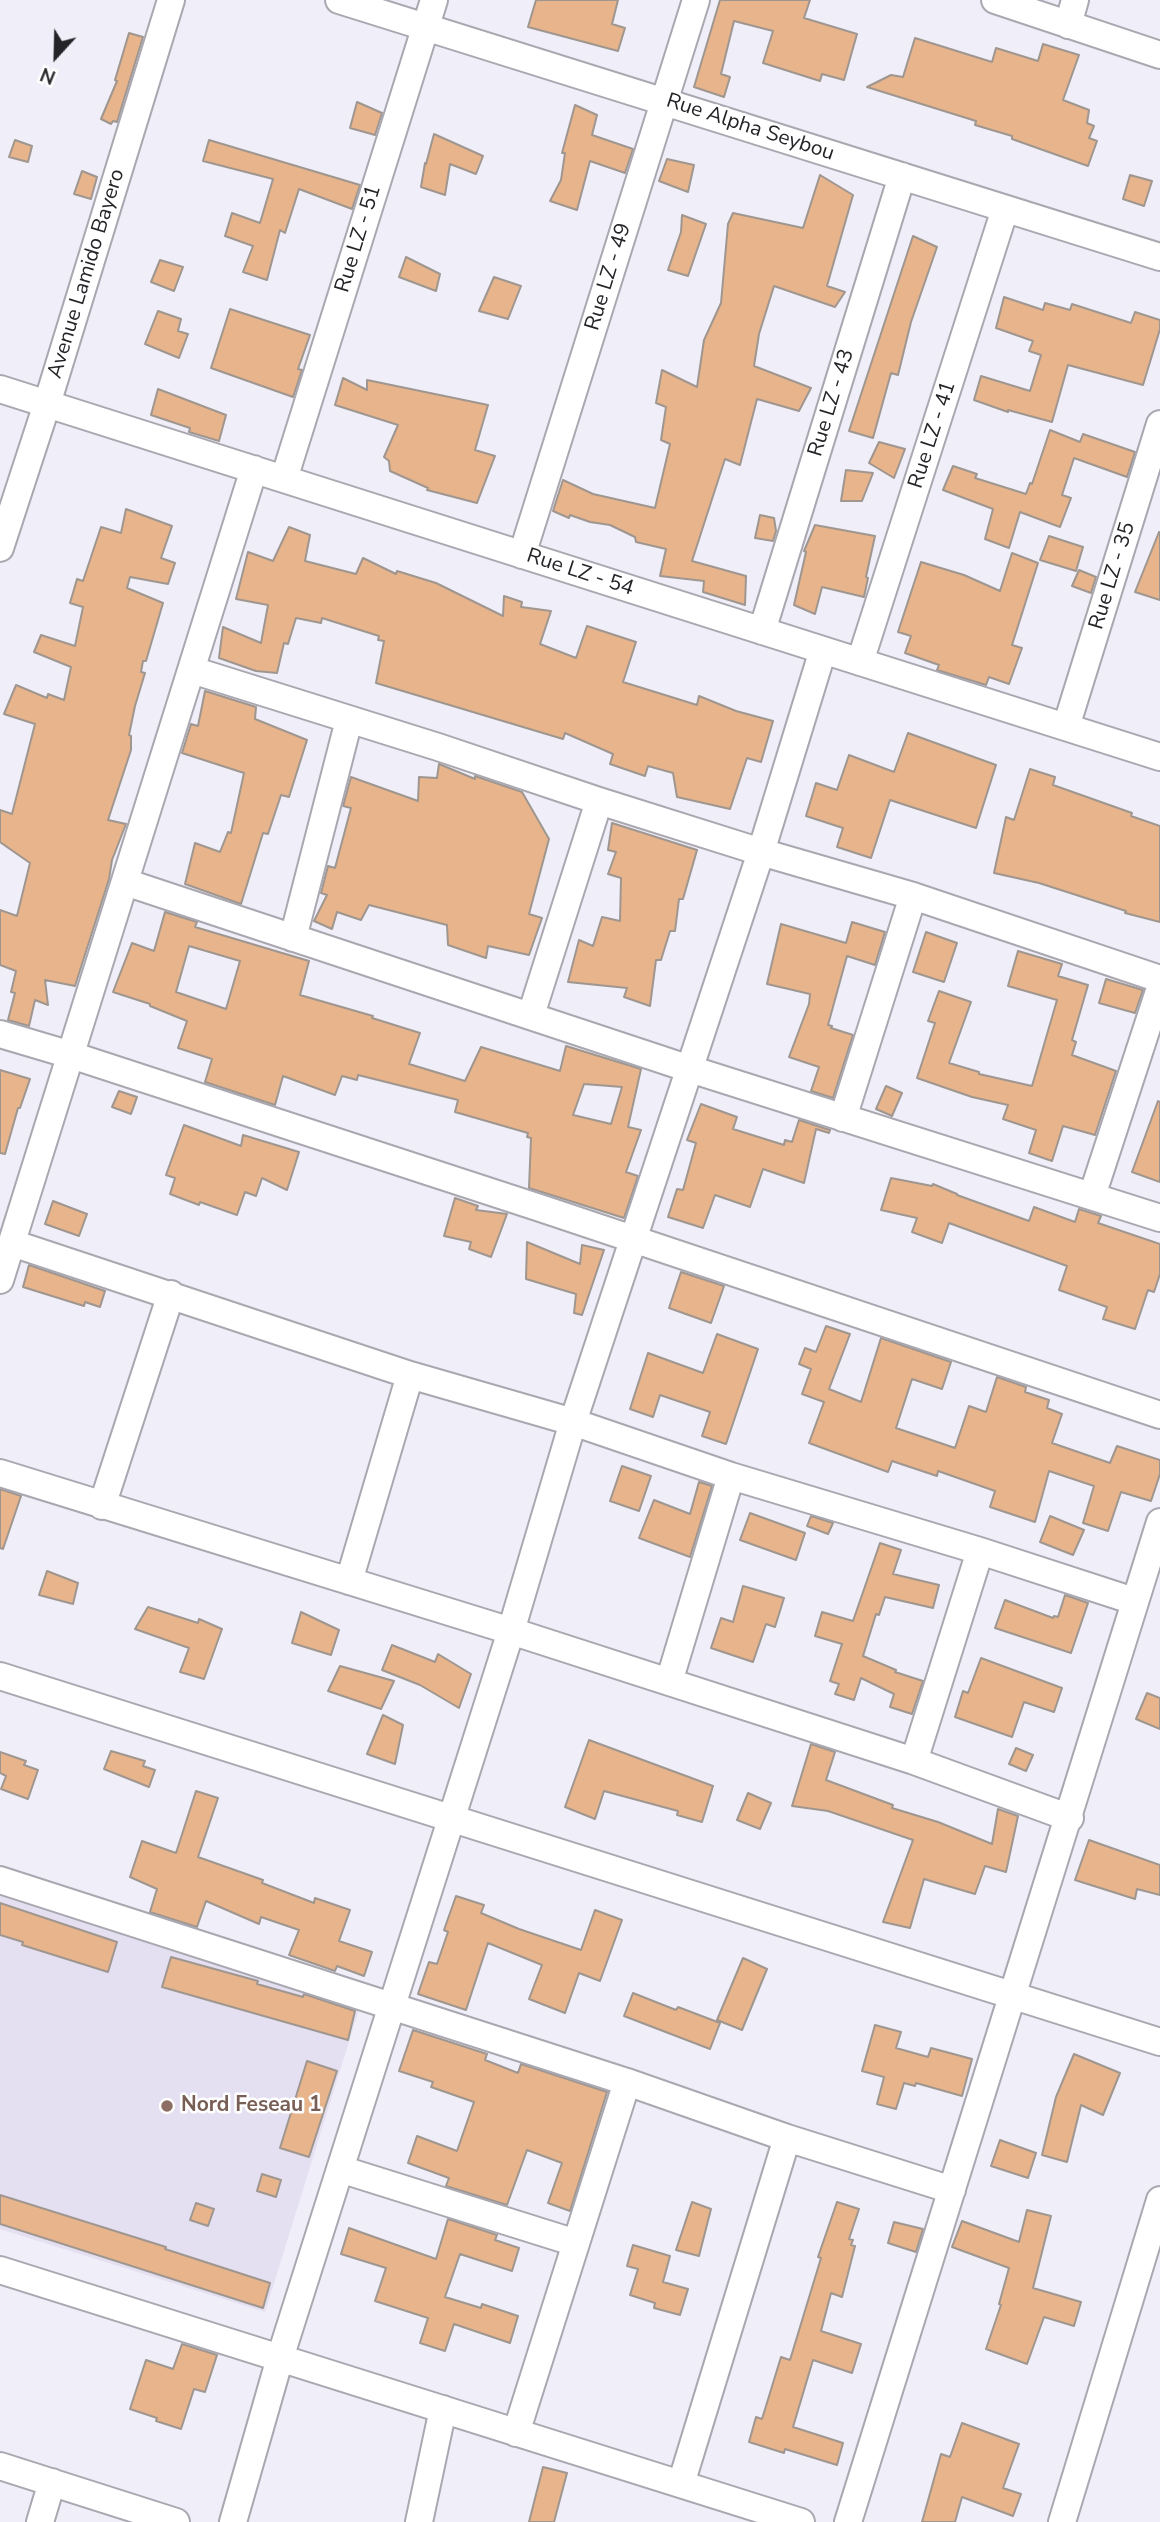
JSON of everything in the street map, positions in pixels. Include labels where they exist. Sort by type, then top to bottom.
[{"type":"street","name":"Avenue Lamido Bayero","points":[[0,548],[172,0]]},
{"type":"street","name":"Rue Alpha Seybou","points":[[339,0],[1160,257]]},
{"type":"street","name":"Rue LZ - 51","points":[[284,479],[434,0]]},
{"type":"street","name":"Rue LZ - 49","points":[[522,555],[696,0]]},
{"type":"street","points":[[995,0],[1071,12],[1160,55]]},
{"type":"street","name":"Rue LZ - 43","points":[[762,631],[902,176]]},
{"type":"street","name":"Rue LZ - 41","points":[[860,662],[1006,209]]},
{"type":"street","name":"Rue LZ - 54","points":[[0,388],[1160,757]]},
{"type":"street","name":"Rue LZ - 35","points":[[1066,727],[1160,424]]},
{"type":"street","points":[[0,1280],[254,469]]},
{"type":"street","points":[[233,2522],[280,2358],[511,1631],[573,1422],[631,1239],[761,852],[823,650]]},
{"type":"street","points":[[192,670],[761,852],[914,896],[1160,979]]},
{"type":"street","points":[[293,938],[349,720]]},
{"type":"street","points":[[531,1015],[599,801]]},
{"type":"street","points":[[125,882],[690,1069],[1160,1218]]},
{"type":"street","points":[[843,1118],[914,896]]},
{"type":"street","points":[[1092,1196],[1160,988]]},
{"type":"street","points":[[0,1034],[71,1055],[1160,1415]]},
{"type":"street","points":[[12,1243],[410,1375],[573,1422],[730,1476],[1135,1601]]},
{"type":"street","points":[[102,1506],[171,1294]]},
{"type":"street","points":[[349,1581],[410,1375]]},
{"type":"street","points":[[0,1473],[511,1631],[914,1761],[1070,1818]]},
{"type":"street","points":[[669,1682],[730,1476]]},
{"type":"street","points":[[848,2522],[1070,1818],[1160,1522]]},
{"type":"street","points":[[914,1761],[980,1551]]},
{"type":"street","points":[[0,1676],[1160,2042]]},
{"type":"street","points":[[0,1880],[952,2190]]},
{"type":"street","points":[[516,2433],[626,2082]]},
{"type":"street","points":[[681,2484],[787,2138]]},
{"type":"street","points":[[340,2169],[576,2243]]},
{"type":"street","points":[[1062,2522],[1160,2200]]},
{"type":"street","points":[[0,2270],[801,2522]]},
{"type":"street","points":[[419,2522],[443,2409]]},
{"type":"street","points":[[0,2466],[176,2522]]},
{"type":"street","points":[[40,2522],[52,2482]]},
{"type":"shaded area","points":[[0,1893],[360,2006],[265,2312],[0,2229]]},
{"type":"building","points":[[536,0],[618,0],[612,24],[625,28],[618,51],[528,27]]},
{"type":"building","points":[[720,0],[810,0],[804,18],[857,34],[844,80],[822,74],[820,81],[763,63],[773,31],[734,21],[721,74],[730,77],[724,97],[694,87]]},
{"type":"building","points":[[129,33],[143,37],[117,122],[113,121],[111,124],[101,119],[117,81],[115,80]]},
{"type":"building","points":[[915,38],[992,62],[996,48],[1038,61],[1043,44],[1079,55],[1063,100],[1089,110],[1087,123],[1094,126],[1089,138],[1097,141],[1088,166],[1012,139],[1012,136],[975,125],[976,121],[867,87],[891,75],[903,77]]},
{"type":"building","points":[[357,102],[382,113],[375,135],[350,128]]},
{"type":"building","points":[[575,105],[597,115],[592,135],[633,149],[625,173],[590,161],[577,210],[550,201],[561,180],[565,153],[562,153]]},
{"type":"building","points":[[434,134],[483,156],[476,174],[450,164],[445,195],[421,187]]},
{"type":"building","points":[[15,140],[32,146],[28,162],[9,157]]},
{"type":"building","points":[[209,140],[360,185],[352,209],[299,189],[285,233],[280,230],[267,280],[243,272],[253,246],[225,236],[232,213],[260,223],[273,179],[203,161]]},
{"type":"building","points":[[667,159],[694,165],[688,192],[659,181]]},
{"type":"building","points":[[82,171],[97,177],[91,199],[74,194]]},
{"type":"building","points":[[820,175],[853,195],[827,286],[845,292],[835,307],[774,286],[759,334],[754,366],[811,388],[799,411],[757,399],[740,465],[725,459],[692,561],[746,576],[745,605],[703,592],[704,581],[660,576],[666,549],[636,542],[635,537],[610,525],[570,515],[569,518],[553,511],[563,480],[593,494],[655,508],[670,444],[661,440],[666,407],[656,403],[662,370],[697,387],[704,340],[721,303],[728,224],[733,213],[803,228]]},
{"type":"building","points":[[1130,175],[1152,181],[1144,206],[1123,199]]},
{"type":"building","points":[[682,215],[706,224],[688,276],[668,270],[681,232]]},
{"type":"building","points":[[913,236],[937,247],[911,322],[898,375],[891,373],[873,438],[849,431]]},
{"type":"building","points":[[406,257],[440,274],[436,291],[399,277]]},
{"type":"building","points":[[160,260],[183,267],[174,291],[151,282]]},
{"type":"building","points":[[494,277],[521,286],[508,319],[479,311]]},
{"type":"building","points":[[1004,297],[1043,310],[1045,303],[1070,310],[1072,304],[1131,323],[1135,312],[1160,320],[1160,329],[1143,385],[1068,365],[1052,422],[1008,412],[974,400],[981,376],[1030,391],[1041,355],[1029,351],[1033,341],[996,328]]},
{"type":"building","points":[[230,309],[310,335],[298,369],[302,370],[293,397],[211,368]]},
{"type":"building","points":[[158,311],[181,319],[178,331],[188,334],[179,358],[145,344]]},
{"type":"building","points":[[343,378],[367,390],[367,380],[488,405],[475,450],[495,456],[477,503],[427,490],[428,488],[390,471],[389,461],[384,457],[398,425],[335,405]]},
{"type":"building","points":[[158,389],[226,415],[219,441],[189,432],[190,428],[151,415]]},
{"type":"building","points":[[1050,430],[1080,442],[1083,434],[1135,452],[1127,477],[1074,458],[1062,495],[1071,498],[1060,527],[1020,512],[1009,548],[985,539],[993,509],[943,490],[953,466],[977,474],[975,478],[1026,494],[1030,483],[1032,484]]},
{"type":"building","points":[[879,442],[905,449],[894,478],[869,463]]},
{"type":"building","points":[[846,470],[873,473],[862,501],[841,501]]},
{"type":"building","points":[[126,509],[172,526],[161,558],[175,563],[168,584],[130,577],[127,588],[163,603],[146,661],[143,661],[141,672],[145,673],[129,735],[131,750],[108,820],[126,824],[112,860],[109,879],[75,986],[45,980],[48,1005],[35,1000],[29,1026],[8,1020],[15,993],[11,992],[16,971],[0,965],[0,910],[17,916],[30,863],[0,842],[0,810],[12,814],[35,724],[4,714],[16,685],[47,698],[48,694],[64,700],[71,667],[34,652],[41,635],[75,646],[83,607],[70,603],[77,579],[83,581],[101,527],[121,533]]},
{"type":"building","points":[[760,515],[774,518],[776,531],[773,541],[755,538]]},
{"type":"building","points":[[815,525],[875,536],[864,597],[822,587],[815,614],[794,605],[806,552],[804,551]]},
{"type":"building","points":[[289,527],[310,535],[305,561],[356,574],[363,558],[396,574],[397,571],[436,583],[503,616],[504,596],[522,602],[521,607],[551,611],[540,644],[576,658],[587,626],[636,642],[623,682],[697,705],[699,696],[736,711],[773,721],[761,762],[747,758],[730,809],[677,797],[673,773],[648,766],[645,776],[610,764],[613,754],[565,733],[563,739],[376,683],[384,641],[378,640],[379,636],[322,618],[321,623],[296,618],[288,644],[284,643],[277,673],[256,671],[219,658],[223,627],[261,643],[268,605],[236,599],[248,552],[273,561]]},
{"type":"building","points":[[1160,532],[1160,600],[1135,592]]},
{"type":"building","points":[[1049,536],[1083,547],[1076,571],[1040,560]]},
{"type":"building","points":[[1012,553],[1038,563],[1012,645],[1022,648],[1009,684],[989,677],[986,685],[937,670],[939,665],[905,653],[911,636],[898,632],[921,562],[964,575],[1000,591]]},
{"type":"building","points":[[1079,570],[1096,577],[1091,593],[1072,586]]},
{"type":"building","points":[[205,691],[256,707],[255,719],[307,740],[289,797],[281,795],[268,834],[263,833],[241,904],[185,884],[195,843],[220,852],[228,832],[231,833],[244,773],[182,753],[191,724],[198,726]]},
{"type":"building","points":[[908,733],[996,765],[976,828],[890,800],[871,858],[837,847],[843,828],[806,816],[816,783],[837,790],[849,755],[894,772]]},
{"type":"building","points":[[439,764],[475,779],[475,776],[522,792],[549,839],[529,914],[542,918],[529,955],[488,946],[486,958],[448,945],[447,925],[369,905],[361,920],[337,912],[332,929],[314,921],[327,895],[321,893],[328,866],[335,868],[351,808],[343,806],[351,777],[418,801],[419,777],[437,778]]},
{"type":"building","points":[[1030,769],[1055,777],[1053,785],[1132,813],[1131,816],[1160,826],[1160,922],[1125,913],[1126,911],[1039,883],[994,873],[1006,817],[1014,820]]},
{"type":"building","points":[[612,823],[697,850],[683,899],[679,899],[675,931],[670,931],[661,960],[656,960],[650,1006],[624,997],[627,988],[568,982],[579,940],[593,946],[602,917],[620,921],[621,878],[608,874],[616,852],[608,850]]},
{"type":"building","points":[[165,912],[197,922],[195,927],[309,961],[300,995],[420,1033],[409,1064],[465,1081],[481,1047],[560,1071],[566,1046],[641,1069],[628,1127],[641,1130],[626,1172],[638,1176],[624,1218],[529,1188],[531,1138],[527,1137],[528,1133],[455,1112],[458,1100],[358,1075],[357,1080],[342,1076],[335,1095],[283,1076],[275,1105],[205,1082],[212,1059],[178,1048],[187,1021],[150,1004],[113,992],[132,943],[154,951]],"holes":[[[189,946],[240,961],[226,1009],[176,992]],[[584,1084],[622,1087],[611,1124],[573,1115]]]},
{"type":"building","points":[[852,922],[885,932],[875,965],[847,956],[828,1025],[853,1035],[833,1098],[811,1091],[819,1067],[789,1057],[809,1004],[810,994],[767,984],[781,924],[846,943]]},
{"type":"building","points":[[926,932],[957,943],[944,982],[913,972]]},
{"type":"building","points":[[1018,951],[1062,964],[1058,976],[1088,985],[1072,1040],[1076,1042],[1072,1055],[1116,1071],[1095,1135],[1063,1126],[1052,1161],[1029,1153],[1036,1130],[1003,1119],[1008,1105],[972,1097],[917,1078],[935,1023],[928,1021],[939,991],[971,1002],[949,1063],[979,1074],[1032,1086],[1057,1000],[1008,986]]},
{"type":"building","points":[[1106,979],[1143,990],[1135,1013],[1099,1003]]},
{"type":"building","points":[[0,1070],[30,1079],[18,1108],[5,1154],[0,1153]]},
{"type":"building","points":[[886,1086],[902,1093],[892,1116],[876,1109]]},
{"type":"building","points":[[119,1091],[137,1097],[131,1114],[112,1107]]},
{"type":"building","points":[[1158,1101],[1160,1102],[1160,1182],[1132,1172]]},
{"type":"building","points":[[701,1104],[737,1117],[733,1129],[784,1145],[785,1140],[792,1142],[799,1120],[830,1130],[829,1133],[816,1129],[804,1183],[763,1169],[750,1207],[715,1195],[703,1228],[668,1217],[677,1189],[683,1190],[696,1143],[687,1140]]},
{"type":"building","points":[[184,1125],[241,1146],[243,1135],[299,1152],[287,1190],[262,1178],[256,1196],[245,1192],[237,1215],[170,1194],[175,1178],[166,1175]]},
{"type":"building","points":[[891,1178],[932,1186],[933,1184],[1029,1221],[1034,1207],[1075,1222],[1079,1209],[1101,1216],[1098,1223],[1160,1244],[1160,1274],[1154,1292],[1148,1290],[1135,1329],[1103,1319],[1107,1307],[1059,1290],[1067,1266],[949,1223],[942,1243],[912,1232],[917,1218],[881,1210]]},
{"type":"building","points":[[455,1198],[478,1206],[476,1210],[507,1214],[491,1257],[469,1249],[471,1242],[444,1236]]},
{"type":"building","points":[[53,1201],[87,1214],[79,1236],[45,1224]]},
{"type":"building","points":[[527,1242],[580,1264],[582,1245],[604,1250],[582,1315],[574,1313],[576,1294],[526,1279]]},
{"type":"building","points":[[29,1265],[105,1291],[100,1307],[85,1302],[84,1306],[23,1287]]},
{"type":"building","points":[[681,1272],[724,1286],[711,1323],[669,1308]]},
{"type":"building","points":[[826,1326],[850,1334],[829,1389],[861,1402],[881,1338],[951,1362],[942,1389],[912,1379],[896,1428],[955,1448],[969,1406],[986,1412],[997,1377],[1026,1387],[1025,1392],[1049,1400],[1047,1408],[1062,1414],[1052,1443],[1110,1463],[1117,1446],[1160,1460],[1160,1474],[1151,1501],[1121,1492],[1108,1531],[1083,1523],[1094,1486],[1049,1471],[1035,1522],[990,1507],[995,1491],[938,1471],[937,1476],[892,1461],[888,1472],[809,1443],[824,1402],[802,1394],[811,1369],[799,1364],[805,1348],[816,1352]]},
{"type":"building","points":[[717,1334],[758,1349],[726,1444],[702,1436],[710,1412],[660,1395],[653,1417],[630,1409],[648,1353],[703,1373]]},
{"type":"building","points":[[622,1466],[651,1476],[639,1511],[610,1501]]},
{"type":"building","points":[[699,1482],[712,1486],[690,1557],[639,1538],[654,1500],[690,1514]]},
{"type":"building","points":[[0,1489],[21,1496],[3,1549],[0,1548]]},
{"type":"building","points":[[750,1513],[805,1533],[796,1560],[740,1540]]},
{"type":"building","points":[[811,1516],[833,1523],[828,1534],[807,1526]]},
{"type":"building","points":[[1050,1516],[1084,1530],[1073,1555],[1040,1542]]},
{"type":"building","points":[[880,1543],[901,1550],[893,1574],[939,1585],[933,1608],[885,1597],[879,1615],[876,1614],[863,1656],[896,1670],[895,1672],[923,1681],[912,1714],[890,1707],[894,1694],[861,1678],[854,1700],[835,1694],[839,1684],[830,1681],[842,1644],[815,1636],[822,1612],[853,1621]]},
{"type":"building","points":[[47,1571],[78,1583],[73,1604],[39,1595]]},
{"type":"building","points":[[743,1586],[784,1598],[775,1627],[766,1624],[753,1662],[711,1648],[721,1618],[733,1622]]},
{"type":"building","points":[[1065,1595],[1088,1603],[1071,1653],[995,1628],[1005,1600],[1053,1618],[1058,1617]]},
{"type":"building","points":[[148,1607],[198,1623],[199,1619],[222,1629],[204,1679],[180,1672],[189,1648],[135,1629]]},
{"type":"building","points":[[301,1612],[339,1630],[331,1655],[292,1643]]},
{"type":"building","points":[[392,1645],[435,1662],[438,1654],[471,1674],[459,1708],[420,1685],[382,1670]]},
{"type":"building","points":[[981,1658],[1062,1688],[1054,1712],[1024,1702],[1012,1737],[955,1717],[963,1691],[968,1693]]},
{"type":"building","points":[[340,1666],[394,1681],[381,1709],[328,1691]]},
{"type":"building","points":[[1147,1693],[1160,1698],[1160,1729],[1136,1719]]},
{"type":"building","points":[[383,1715],[403,1725],[395,1764],[367,1754]]},
{"type":"building","points":[[589,1740],[713,1786],[702,1822],[677,1815],[678,1811],[604,1791],[595,1819],[565,1807]]},
{"type":"building","points":[[811,1744],[835,1752],[826,1780],[893,1805],[892,1808],[938,1822],[992,1844],[998,1809],[1018,1816],[1006,1872],[985,1866],[975,1894],[924,1879],[910,1928],[883,1922],[913,1840],[828,1811],[792,1806]]},
{"type":"building","points":[[1016,1748],[1033,1755],[1026,1771],[1009,1764]]},
{"type":"building","points":[[111,1751],[145,1761],[143,1766],[155,1770],[149,1787],[104,1769]]},
{"type":"building","points":[[0,1752],[26,1761],[24,1765],[38,1770],[28,1799],[1,1789],[6,1776],[0,1773]]},
{"type":"building","points":[[196,1791],[218,1798],[198,1857],[263,1880],[262,1883],[314,1903],[315,1898],[350,1910],[339,1941],[372,1952],[364,1976],[337,1966],[335,1971],[289,1955],[299,1930],[261,1917],[259,1924],[206,1901],[197,1927],[150,1912],[157,1889],[130,1877],[142,1841],[176,1853]]},
{"type":"building","points":[[748,1793],[771,1803],[760,1829],[737,1820]]},
{"type":"building","points":[[1089,1840],[1160,1865],[1160,1895],[1137,1889],[1135,1899],[1075,1880]]},
{"type":"building","points":[[456,1896],[484,1905],[481,1913],[581,1950],[595,1910],[622,1920],[600,1981],[579,1973],[565,2013],[529,1999],[542,1965],[488,1943],[466,2010],[418,1994],[429,1962],[437,1964],[448,1932],[444,1930]]},
{"type":"building","points":[[0,1903],[117,1942],[108,1972],[22,1945],[23,1942],[0,1935]]},
{"type":"building","points":[[171,1957],[355,2011],[348,2040],[162,1987]]},
{"type":"building","points":[[743,1958],[767,1969],[742,2030],[717,2020]]},
{"type":"building","points":[[633,1993],[720,2023],[710,2049],[624,2016]]},
{"type":"building","points":[[875,2025],[901,2032],[896,2048],[928,2057],[931,2048],[972,2059],[962,2096],[916,2083],[915,2086],[904,2083],[896,2109],[877,2104],[884,2077],[862,2071]]},
{"type":"building","points":[[413,2030],[487,2054],[485,2060],[518,2073],[521,2064],[607,2092],[570,2211],[548,2203],[562,2163],[527,2150],[507,2205],[446,2186],[449,2178],[408,2163],[417,2136],[457,2151],[474,2102],[431,2087],[433,2082],[399,2071]]},
{"type":"building","points":[[1074,2054],[1120,2073],[1103,2115],[1081,2105],[1067,2162],[1042,2155],[1056,2097]]},
{"type":"building","points":[[307,2061],[337,2071],[309,2157],[280,2148]]},
{"type":"building","points":[[1000,2140],[1036,2153],[1028,2178],[991,2166]]},
{"type":"building","points":[[262,2174],[281,2180],[276,2197],[257,2191]]},
{"type":"building","points":[[0,2195],[270,2283],[263,2308],[0,2224]]},
{"type":"building","points":[[692,2202],[711,2209],[699,2256],[676,2250]]},
{"type":"building","points":[[837,2202],[859,2209],[849,2239],[853,2240],[851,2245],[855,2246],[842,2297],[831,2293],[821,2331],[861,2344],[852,2373],[813,2360],[793,2427],[843,2443],[837,2465],[785,2449],[784,2453],[749,2442],[756,2417],[762,2419],[781,2357],[790,2360],[821,2258],[818,2257]]},
{"type":"building","points":[[196,2203],[214,2209],[208,2226],[190,2220]]},
{"type":"building","points":[[1027,2210],[1051,2216],[1033,2288],[1081,2302],[1074,2326],[1044,2317],[1027,2364],[986,2349],[1001,2305],[999,2304],[1009,2268],[952,2247],[962,2221],[1019,2242]]},
{"type":"building","points":[[448,2219],[497,2235],[495,2240],[519,2248],[512,2271],[460,2254],[445,2297],[481,2308],[482,2304],[518,2316],[510,2343],[454,2324],[445,2351],[420,2343],[428,2318],[375,2301],[386,2268],[341,2254],[349,2228],[436,2259]]},
{"type":"building","points":[[894,2222],[923,2229],[916,2252],[888,2243]]},
{"type":"building","points":[[633,2245],[670,2256],[663,2282],[688,2289],[680,2315],[654,2308],[655,2303],[630,2295],[638,2269],[627,2266]]},
{"type":"building","points":[[182,2344],[217,2355],[205,2392],[194,2389],[181,2429],[130,2409],[146,2360],[173,2369]]},
{"type":"building","points":[[962,2423],[1019,2444],[1003,2488],[1021,2494],[1013,2516],[962,2497],[955,2522],[922,2522],[941,2454],[950,2457]]},
{"type":"building","points":[[543,2467],[567,2473],[554,2522],[529,2522]]},
{"type":"place","name":"Nord Feseau 1","points":[[167,2106]]}]
